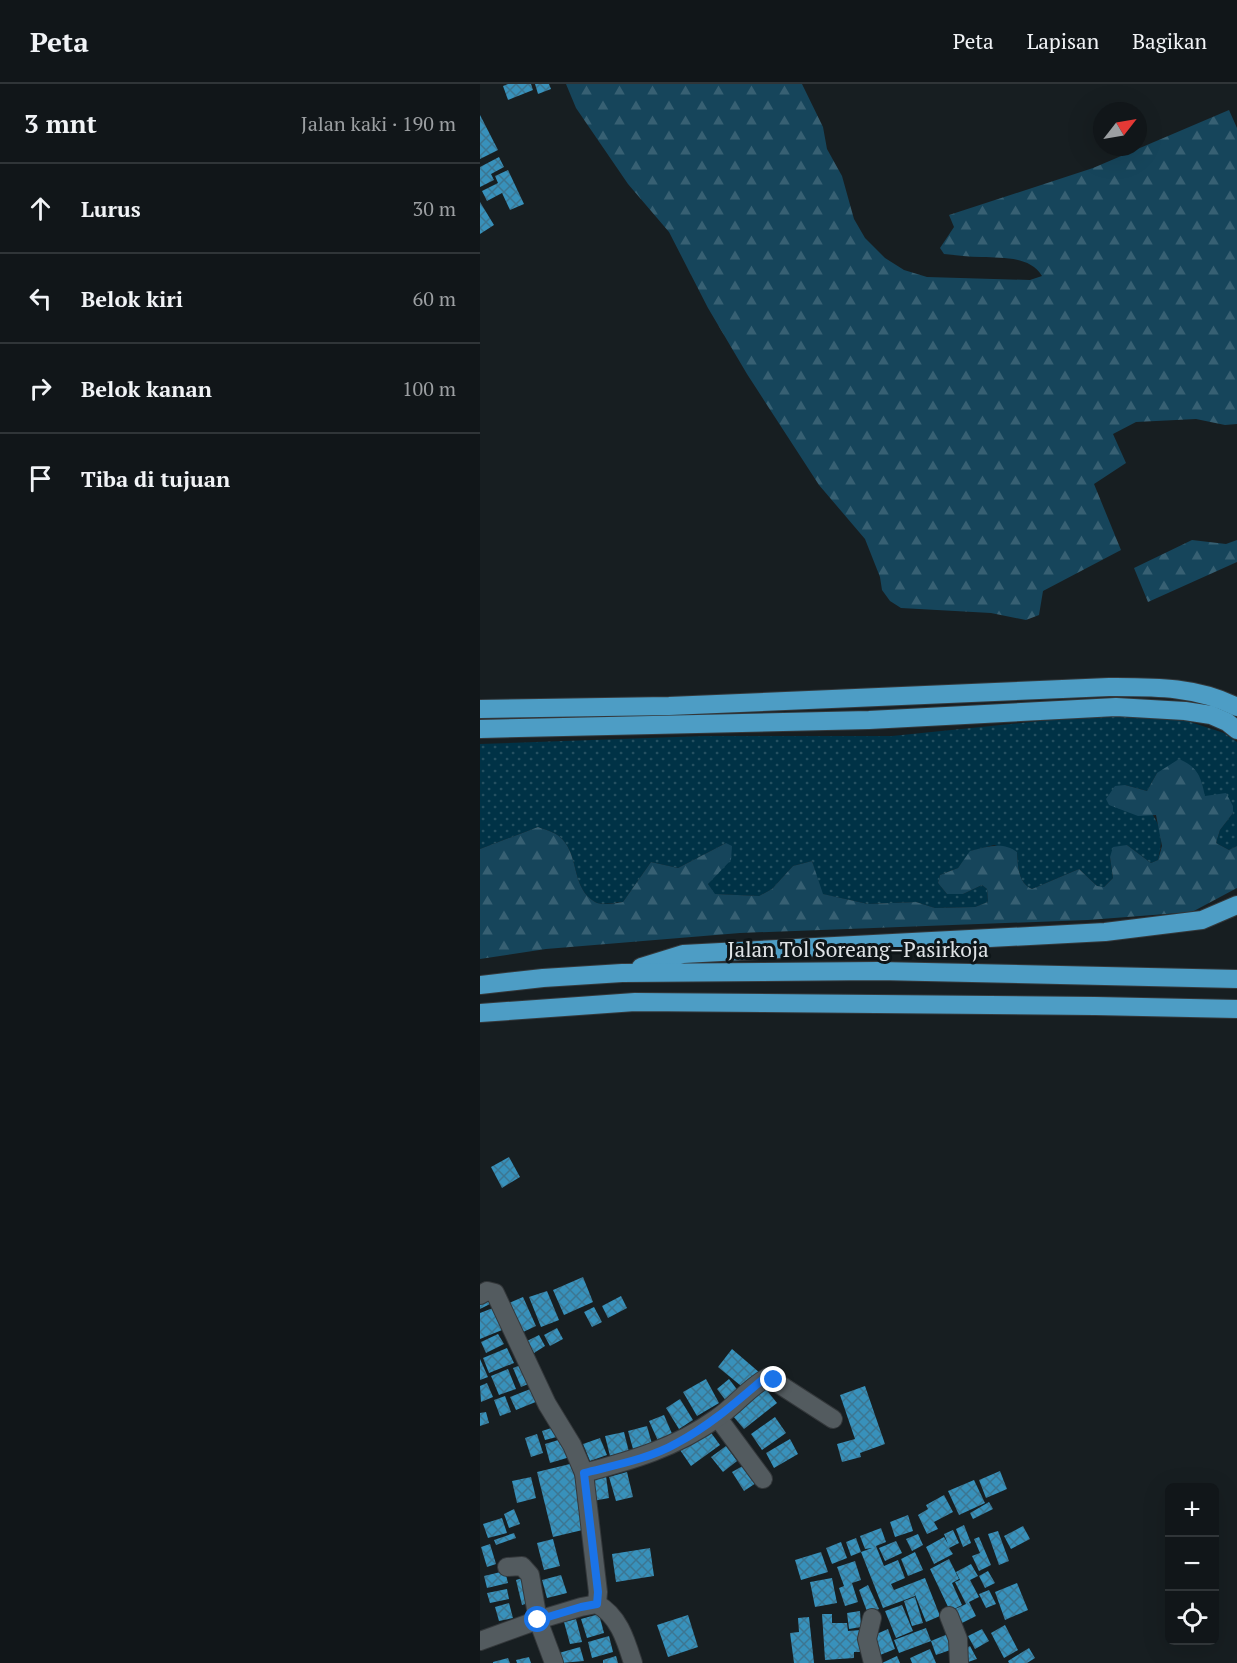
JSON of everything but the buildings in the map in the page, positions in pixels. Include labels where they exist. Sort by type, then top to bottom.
[{"type":"highway","points":[[480,709],[669,706],[1108,687],[1168,687],[1203,693],[1237,707]]},
{"type":"highway","points":[[480,729],[869,720],[1116,707],[1185,711],[1227,722],[1237,730]]},
{"type":"highway","points":[[622,973],[683,954],[1105,932],[1202,920],[1237,905]]},
{"type":"highway","name":"Jalan Tol Soreang–Pasirkoja","points":[[480,985],[622,973],[879,971],[1237,979]]},
{"type":"highway","points":[[480,1013],[635,1002],[1237,1009]]},
{"type":"street","points":[[480,1295],[487,1291],[495,1293],[547,1404],[572,1445],[584,1473],[598,1592],[597,1604]]},
{"type":"street","points":[[584,1473],[634,1460],[676,1444],[718,1418],[768,1377],[833,1419]]},
{"type":"street","points":[[718,1418],[763,1479]]},
{"type":"street","points":[[507,1567],[522,1566],[530,1575],[538,1620],[554,1663]]},
{"type":"street","points":[[480,1641],[538,1620],[597,1604],[612,1615],[633,1663]]},
{"type":"street","points":[[949,1616],[958,1639],[959,1663]]},
{"type":"street","points":[[872,1618],[867,1639],[873,1663]]},
{"type":"shaded area","points":[[1169,715],[1224,733],[1237,742],[1237,846],[1229,850],[1216,843],[1220,830],[1233,813],[1205,796],[1157,773],[1147,791],[1125,785],[1149,810],[1159,826],[1161,836],[1158,860],[1151,863],[1127,845],[1110,857],[1113,878],[1103,888],[1097,886],[1079,869],[1032,889],[1021,878],[1017,852],[994,845],[971,851],[958,868],[940,875],[938,883],[947,894],[963,894],[982,885],[987,889],[988,902],[975,907],[935,908],[916,902],[868,904],[822,894],[812,861],[793,866],[772,889],[759,896],[714,894],[708,884],[726,843],[678,868],[651,862],[623,902],[601,904],[595,902],[583,889],[568,847],[552,832],[538,827],[480,849],[480,744],[704,736],[892,736],[1079,717]]},
{"type":"green space","points":[[566,84],[802,84],[823,127],[827,149],[842,176],[854,219],[865,238],[885,258],[904,270],[927,277],[1030,280],[1042,276],[1037,269],[1023,261],[944,254],[940,248],[954,227],[949,215],[1093,168],[1121,156],[1147,156],[1147,145],[1229,110],[1237,128],[1237,424],[1225,425],[1196,419],[1136,422],[1113,434],[1126,463],[1094,484],[1121,550],[1043,591],[1039,615],[1026,620],[991,613],[901,608],[890,601],[882,590],[880,577],[865,539],[819,485],[747,374],[708,308],[669,232],[628,184],[576,108]]},
{"type":"green space","points":[[1192,540],[1226,544],[1237,540],[1237,562],[1148,602],[1134,568]]},
{"type":"green space","points":[[1179,759],[1191,765],[1198,773],[1205,796],[1226,793],[1233,806],[1233,813],[1220,830],[1216,843],[1229,850],[1237,846],[1237,888],[1192,912],[1088,920],[740,933],[546,949],[480,959],[480,849],[538,827],[563,840],[572,855],[583,889],[595,902],[601,904],[623,902],[651,862],[678,868],[726,843],[732,846],[731,860],[708,884],[715,894],[759,896],[772,889],[793,866],[812,861],[823,894],[868,904],[916,902],[935,908],[975,907],[988,902],[987,889],[982,885],[963,894],[947,894],[938,883],[940,875],[958,868],[970,851],[976,849],[1000,846],[1017,852],[1021,878],[1032,889],[1079,869],[1097,886],[1104,887],[1113,878],[1110,857],[1113,847],[1127,845],[1151,863],[1158,860],[1162,846],[1156,815],[1138,816],[1109,805],[1106,799],[1115,786],[1125,785],[1147,791],[1157,773]]},
{"type":"route","points":[[538,1620],[597,1604],[598,1592],[584,1473],[634,1460],[676,1444],[718,1418],[762,1380],[768,1377],[774,1380]]}]
